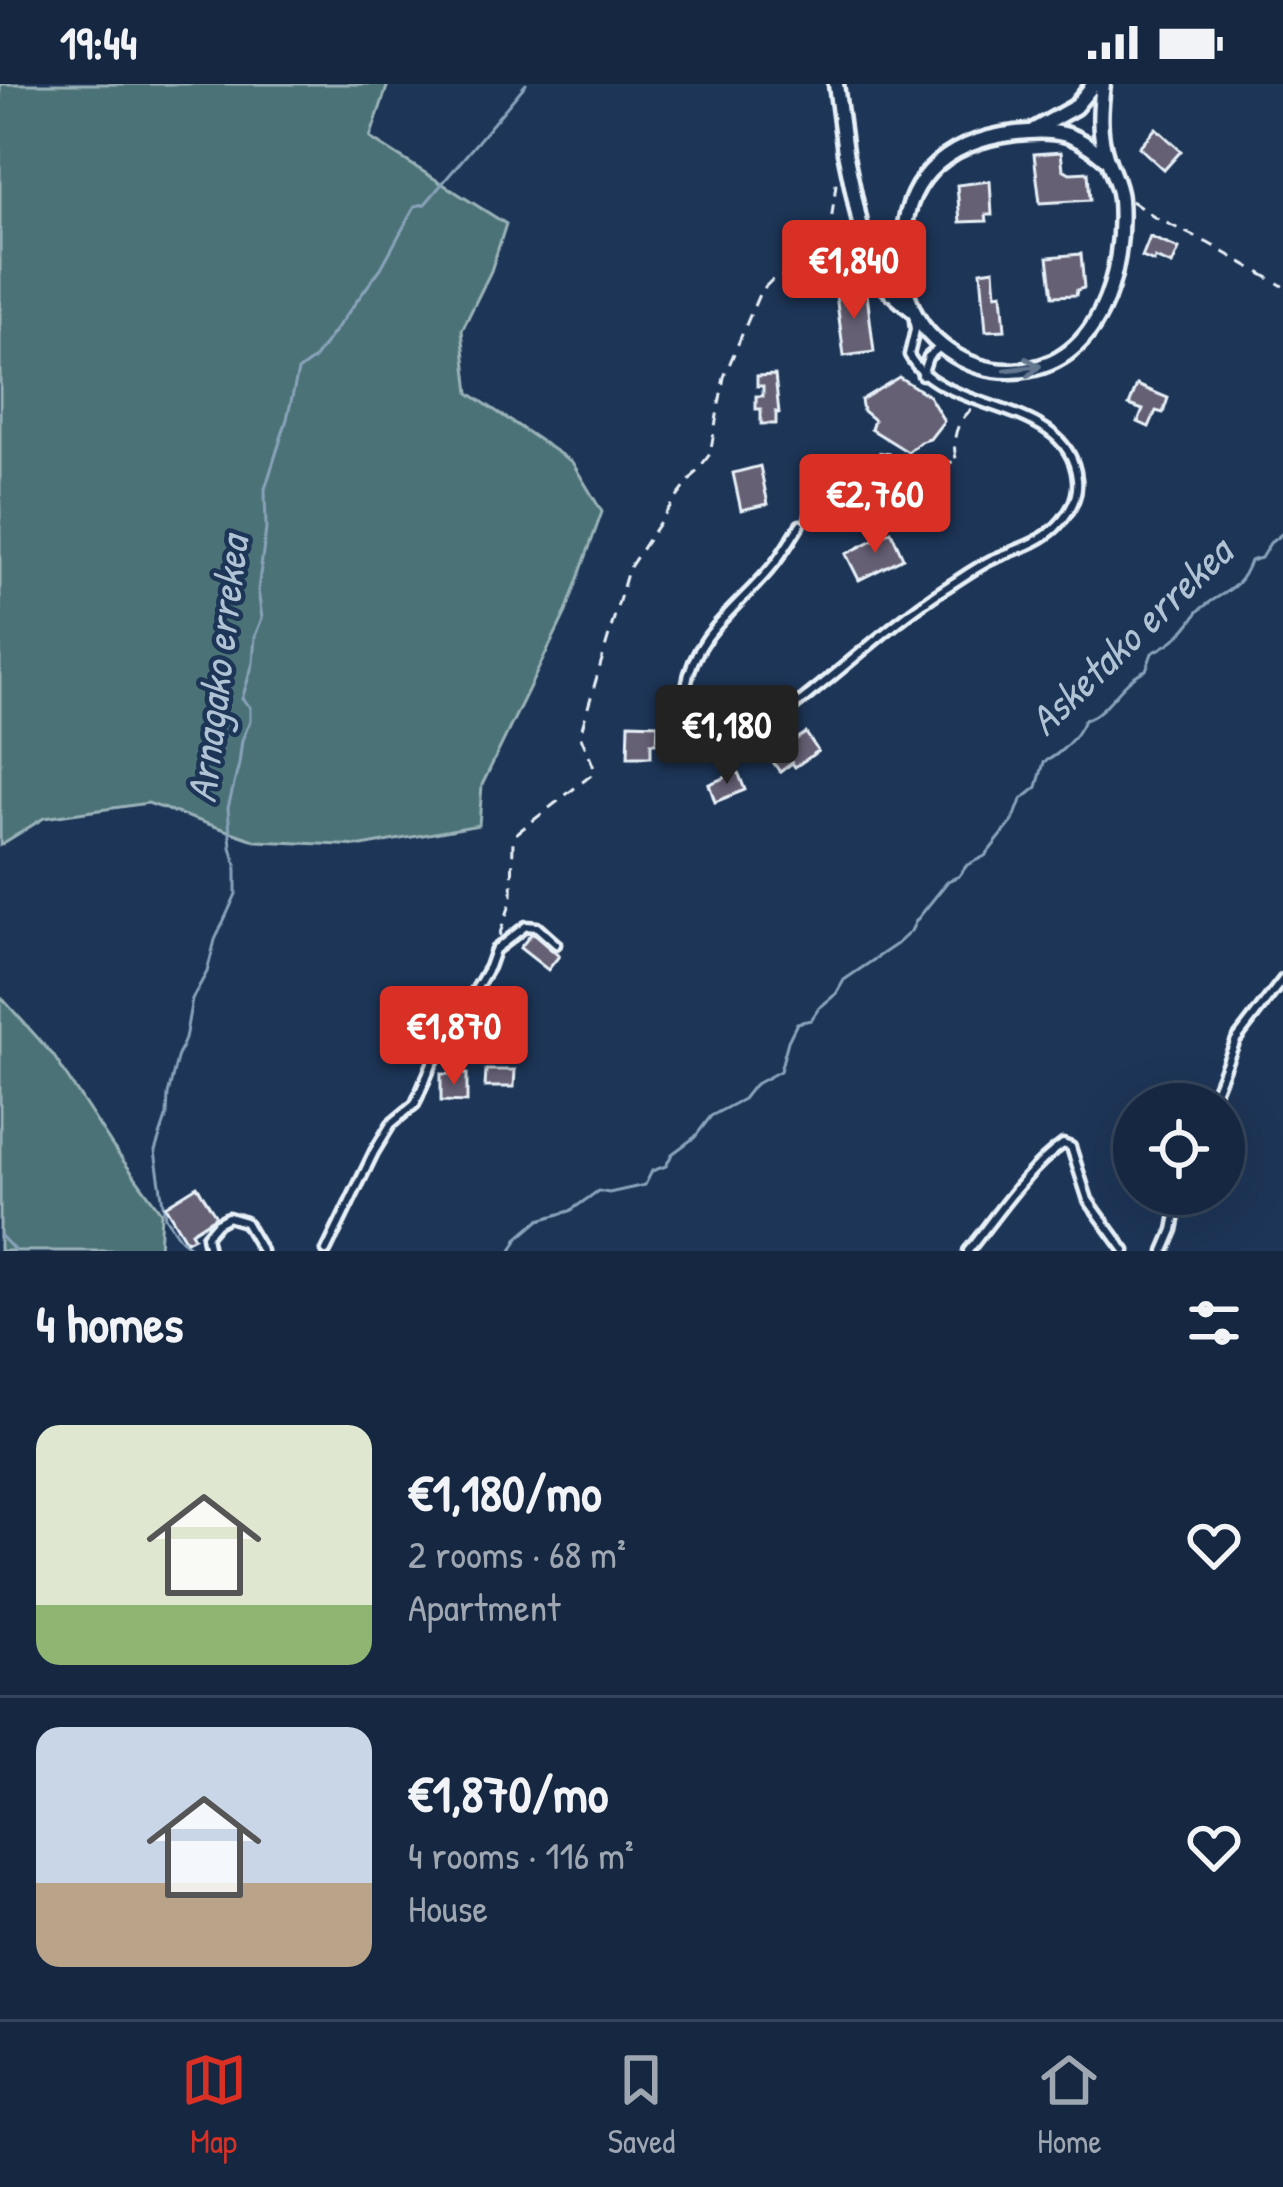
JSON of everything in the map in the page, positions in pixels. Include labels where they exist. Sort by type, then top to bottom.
[{"type":"street","points":[[836,84],[861,234],[874,273],[914,311],[941,346],[971,363],[1012,371],[1041,367],[1066,355],[1099,321],[1119,242],[1120,193],[1100,136],[1103,84]]},
{"type":"street","points":[[1030,132],[1075,107],[1094,84]]},
{"type":"street","points":[[914,311],[907,294],[904,218],[920,182],[937,165],[957,151],[1004,135],[1054,131],[1073,135],[1108,161]]},
{"type":"street","points":[[874,273],[905,274]]},
{"type":"lane","points":[[800,525],[775,564],[695,655],[684,700],[689,722],[701,735],[714,740],[737,738],[780,717],[940,592],[987,562],[1045,537],[1072,507],[1075,469],[1067,449],[1050,433],[1026,418],[922,375],[909,356],[914,311]]},
{"type":"lane","points":[[922,375],[928,357],[941,346]]},
{"type":"lane","points":[[326,1251],[374,1151],[391,1124],[415,1103],[432,1064],[489,968],[494,950],[526,926],[537,927],[556,944]]},
{"type":"lane","points":[[1219,1083],[1236,1040],[1283,979]]},
{"type":"lane","points":[[968,1251],[1029,1176],[1064,1144],[1071,1147],[1088,1199],[1125,1251]]},
{"type":"lane","points":[[1164,1251],[1176,1215]]},
{"type":"lane","points":[[209,1251],[206,1236],[228,1217],[245,1222],[262,1251]]},
{"type":"path","points":[[494,950],[512,899],[513,839],[594,773],[580,735],[628,570],[710,454],[724,377],[760,292],[782,276],[813,282],[821,278],[834,190],[845,152]]},
{"type":"path","points":[[1120,193],[1154,218],[1283,286]]},
{"type":"path","points":[[800,525],[812,494],[876,452],[957,463],[953,447],[959,422],[984,403]]},
{"type":"green space","points":[[0,84],[388,84],[370,138],[506,224],[491,271],[462,330],[469,393],[572,462],[602,512],[566,612],[482,785],[479,825],[362,846],[257,841],[148,803],[44,818],[0,845]]},
{"type":"green space","points":[[0,996],[53,1055],[161,1212],[159,1251],[0,1251]]},
{"type":"building","points":[[1156,128],[1181,151],[1164,170],[1139,147]]},
{"type":"building","points":[[1061,152],[1063,169],[1088,172],[1090,200],[1040,203],[1034,154]]},
{"type":"building","points":[[990,181],[992,215],[986,215],[987,221],[960,222],[957,185]]},
{"type":"building","points":[[1150,237],[1179,249],[1172,265],[1142,257]]},
{"type":"building","points":[[1081,254],[1084,288],[1076,295],[1053,296],[1048,257]]},
{"type":"building","points":[[994,269],[996,294],[1002,293],[1005,330],[986,331],[981,271]]},
{"type":"building","points":[[852,284],[854,296],[867,294],[874,352],[844,356],[835,287]]},
{"type":"building","points":[[775,375],[776,424],[761,424],[756,396],[763,396],[763,386],[757,386],[757,376]]},
{"type":"building","points":[[899,377],[929,396],[944,421],[930,439],[908,452],[871,429],[874,420],[863,411],[861,400]]},
{"type":"building","points":[[1137,385],[1168,398],[1163,413],[1156,411],[1149,427],[1138,422],[1143,410],[1129,405]]},
{"type":"building","points":[[760,466],[768,504],[741,510],[733,473]]},
{"type":"building","points":[[891,531],[903,558],[859,580],[846,554]]},
{"type":"building","points":[[629,723],[658,724],[651,757],[628,757]]},
{"type":"building","points":[[806,733],[818,751],[780,772],[769,756]]},
{"type":"building","points":[[738,772],[745,790],[715,802],[709,784]]},
{"type":"building","points":[[532,933],[559,956],[548,970],[520,948]]},
{"type":"building","points":[[486,1070],[515,1070],[514,1087],[485,1087]]},
{"type":"building","points":[[441,1074],[467,1074],[467,1102],[441,1101]]},
{"type":"building","points":[[197,1186],[216,1216],[191,1232],[194,1237],[186,1241],[165,1206]]},
{"type":"waterway","name":"Arnagako errekea","points":[[195,1251],[165,1217],[155,1151],[192,999],[236,894],[228,808],[250,721],[250,707],[242,699],[262,618],[258,590],[266,529],[265,489],[298,371],[314,359],[381,268],[415,206],[425,204],[526,84]]},
{"type":"waterway","name":"Asketako errekea","points":[[511,1251],[539,1220],[570,1211],[598,1191],[645,1185],[652,1171],[666,1166],[711,1116],[780,1071],[797,1023],[811,1020],[844,980],[911,931],[948,881],[985,856],[1013,821],[1021,800],[1037,787],[1044,762],[1068,744],[1084,720],[1146,670],[1152,653],[1236,585],[1250,561],[1261,558],[1283,533]]},
{"type":"waterway","points":[[0,1235],[15,1251]]}]
